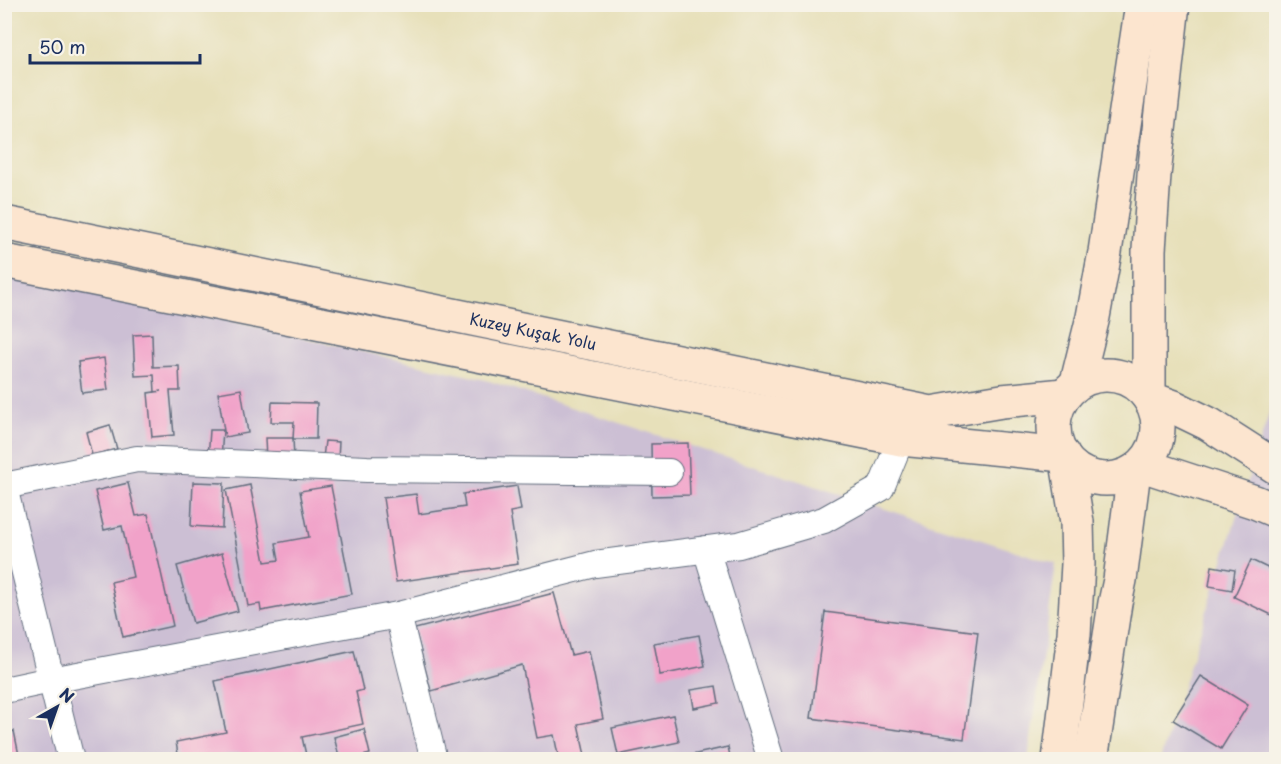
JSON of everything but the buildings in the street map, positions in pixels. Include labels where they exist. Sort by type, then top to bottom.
[{"type":"main road","points":[[1071,389],[1094,375],[1112,374],[1129,379],[1144,390],[1154,404],[1159,420],[1158,436],[1153,452],[1138,468],[1129,474],[1113,479],[1096,478],[1080,473],[1058,447],[1053,429],[1056,411],[1071,389],[1093,318],[1142,4]]},
{"type":"main road","points":[[1149,398],[1149,250],[1154,175],[1173,4]]},
{"type":"main road","name":"Kuzey Kuşak Yolu","points":[[4,223],[931,413],[1071,389]]},
{"type":"main road","name":"Kuzey Kuşak Yolu","points":[[4,261],[901,439],[1065,458]]},
{"type":"main road","points":[[1149,398],[1209,424],[1276,466]]},
{"type":"main road","points":[[1059,759],[1074,634],[1078,564],[1077,522],[1065,458]]},
{"type":"main road","points":[[1138,468],[1255,502],[1276,512]]},
{"type":"main road","points":[[1091,759],[1138,468]]},
{"type":"street","points":[[4,690],[398,615],[595,564],[739,545],[824,520],[872,494],[881,488],[901,439]]},
{"type":"street","points":[[70,759],[4,487],[137,459],[367,469],[669,471]]},
{"type":"street","points":[[706,549],[771,759]]},
{"type":"street","points":[[398,615],[434,759]]},
{"type":"shaded area","points":[[5,269],[486,380],[1056,564],[1028,759],[5,760]]},
{"type":"shaded area","points":[[1273,401],[1276,404],[1276,759],[1160,760]]}]
